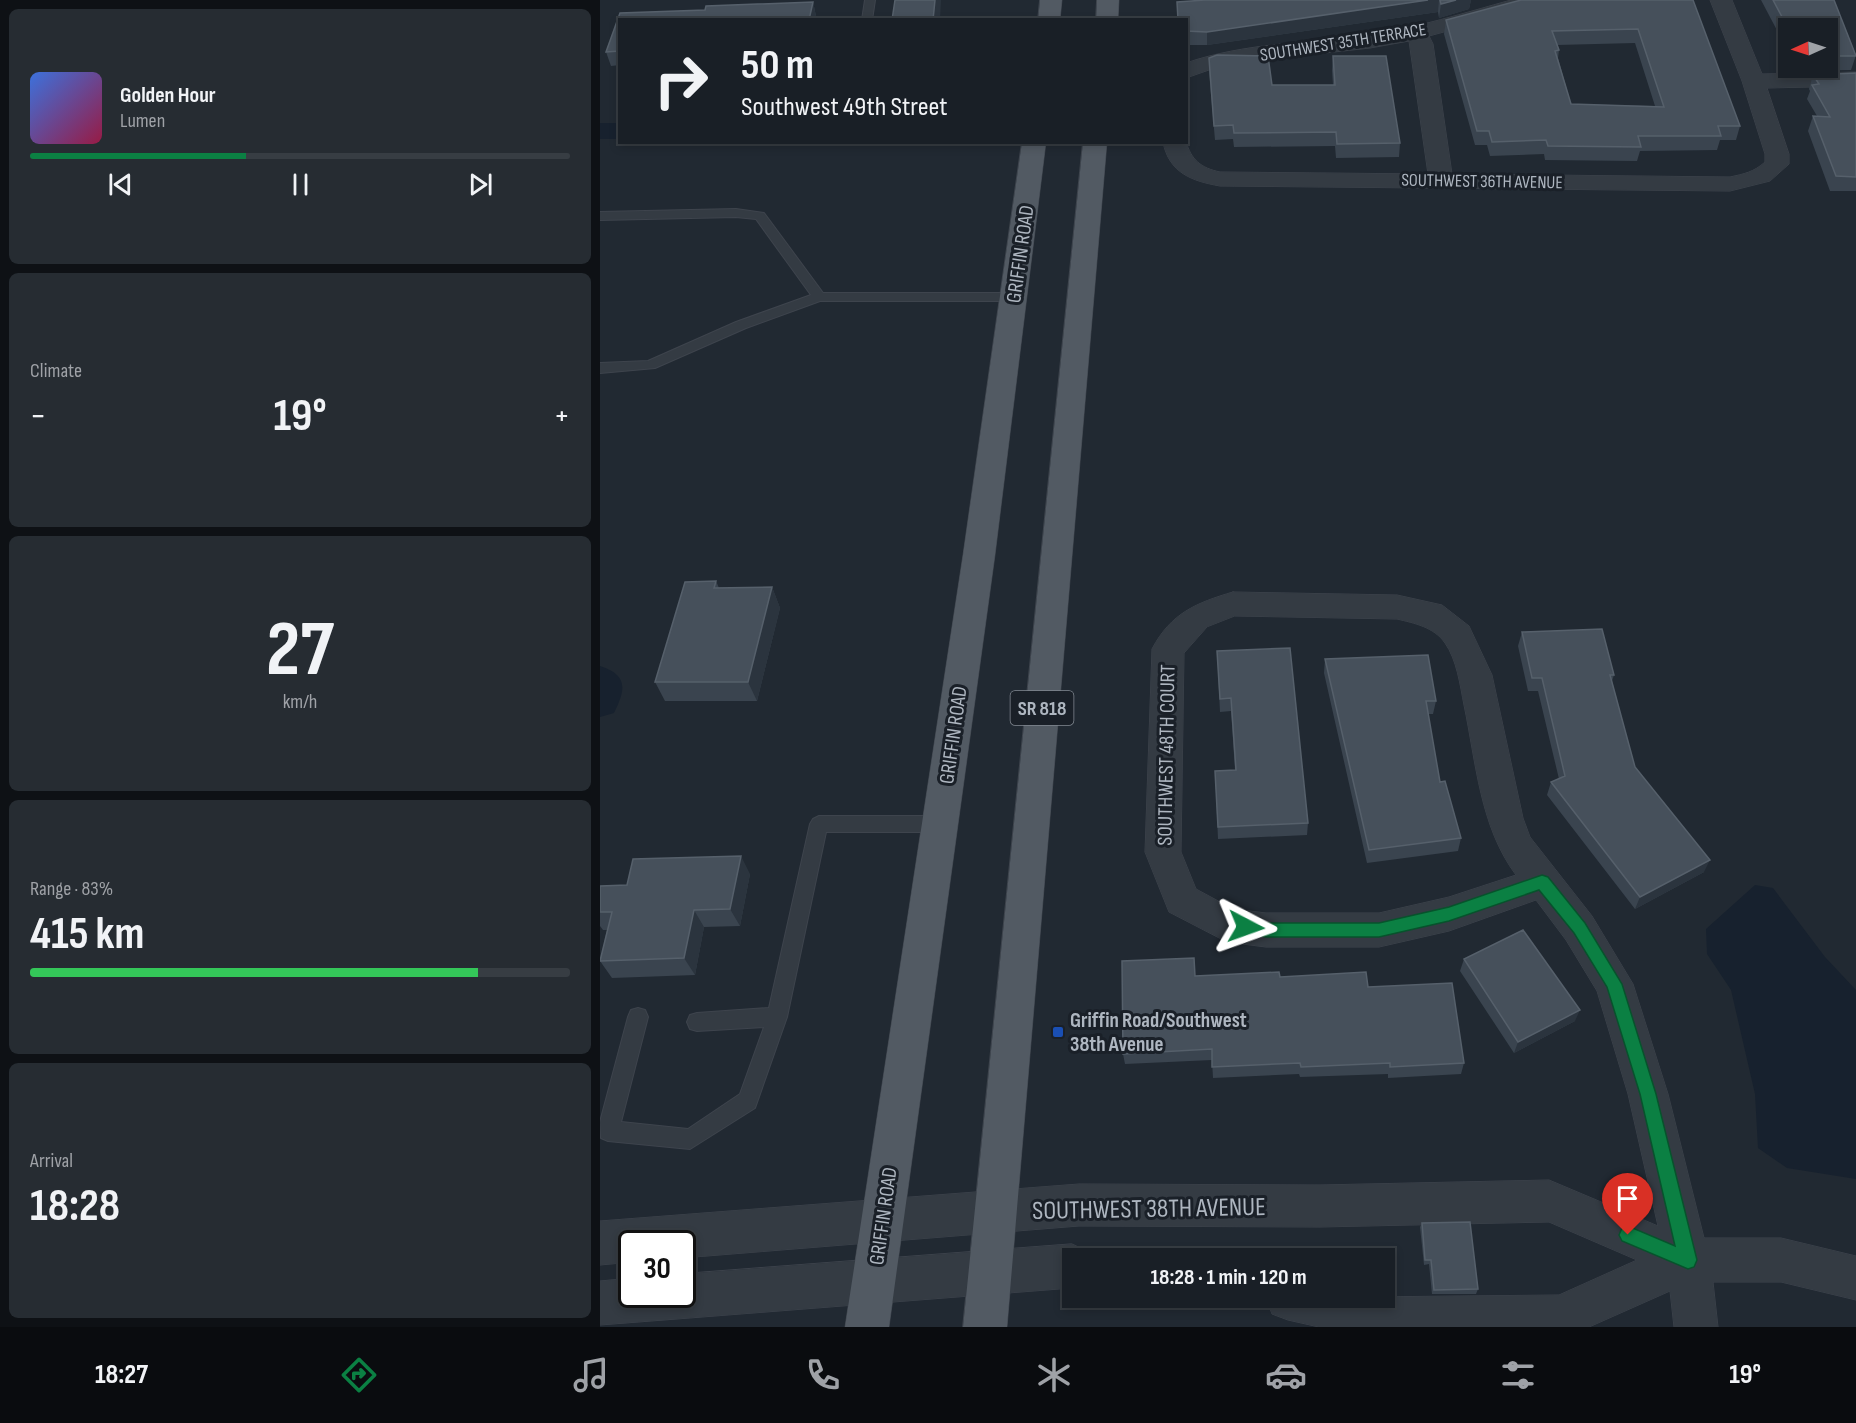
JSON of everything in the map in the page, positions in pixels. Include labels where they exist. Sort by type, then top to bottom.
[{"type":"main road","points":[[1049,18],[1051,0]]},
{"type":"main road","points":[[1107,18],[1108,0]]},
{"type":"main road","name":"GRIFFIN ROAD","points":[[867,1327],[940,824],[1034,144]]},
{"type":"main road","name":"SR 818","points":[[985,1327],[1095,144]]},
{"type":"street","name":"SOUTHWEST 35TH TERRACE","points":[[1188,70],[1222,58],[1370,41],[1416,33],[1535,0]]},
{"type":"street","points":[[1720,0],[1753,81],[1856,79]]},
{"type":"street","points":[[1416,33],[1422,44],[1441,180]]},
{"type":"street","name":"SOUTHWEST 36TH AVENUE","points":[[1175,144],[1176,153],[1183,165],[1197,175],[1220,179],[1730,184],[1766,176],[1778,164],[1777,154],[1753,81]]},
{"type":"street","name":"SOUTHWEST 48TH COURT","points":[[1233,604],[1397,607],[1431,614],[1458,635],[1475,675],[1505,818],[1515,845],[1542,882],[1449,914],[1379,930],[1266,930],[1227,925],[1182,900],[1163,852],[1168,649],[1196,618],[1233,604]]},
{"type":"street","points":[[1542,882],[1580,928],[1614,984],[1648,1094],[1688,1260],[1696,1327]]},
{"type":"street","name":"SOUTHWEST 38TH AVENUE","points":[[600,1243],[1088,1205],[1320,1206],[1549,1201],[1688,1260],[1781,1260],[1856,1278]]},
{"type":"street","name":"SOUTHWEST 38TH AVENUE","points":[[1334,1308],[1380,1318],[1560,1317],[1688,1260]]},
{"type":"street","points":[[600,1303],[1062,1267]]},
{"type":"lane","points":[[867,18],[870,0]]},
{"type":"lane","points":[[600,216],[736,213],[760,216],[819,297]]},
{"type":"lane","points":[[600,368],[650,365],[741,324],[819,297],[1014,297]]},
{"type":"lane","points":[[638,1017],[608,1131],[690,1139],[748,1101],[777,1017],[819,824],[940,824]]},
{"type":"lane","points":[[697,1022],[777,1017]]},
{"type":"water","points":[[1755,885],[1773,888],[1825,957],[1856,990],[1856,1179],[1787,1168],[1758,1148],[1755,1094],[1731,990],[1707,954],[1706,929]]},
{"type":"building","points":[[895,0],[935,0],[933,18],[892,18]]},
{"type":"building","points":[[1428,0],[1207,32],[1188,31],[1188,18],[1178,18],[1177,2]]},
{"type":"building","points":[[1440,0],[1456,0],[1441,4]]},
{"type":"building","points":[[1521,0],[1693,0],[1740,126],[1718,126],[1721,136],[1638,136],[1641,147],[1548,146],[1546,140],[1492,142],[1489,131],[1477,131],[1446,20]],"holes":[[[1638,29],[1664,107],[1571,104],[1555,51],[1559,50],[1552,31]]]},
{"type":"building","points":[[1773,0],[1834,0],[1856,56],[1838,56],[1838,18],[1783,18]]},
{"type":"building","points":[[813,2],[809,18],[618,18],[620,13],[705,10],[706,6]]},
{"type":"building","points":[[618,19],[618,51],[606,52]]},
{"type":"building","points":[[1217,55],[1268,56],[1272,85],[1335,85],[1333,56],[1386,56],[1400,143],[1337,144],[1336,132],[1234,133],[1233,125],[1214,126],[1209,58]]},
{"type":"building","points":[[1856,73],[1856,177],[1836,176],[1813,116],[1830,117],[1812,85],[1819,84],[1815,78],[1838,78],[1838,74]]},
{"type":"building","points":[[716,581],[714,588],[772,587],[748,682],[655,682],[685,582]]},
{"type":"building","points":[[1602,629],[1614,675],[1610,675],[1635,767],[1710,860],[1640,897],[1551,782],[1565,776],[1542,678],[1532,678],[1522,632]]},
{"type":"building","points":[[1290,648],[1308,823],[1218,827],[1215,771],[1236,770],[1231,698],[1220,699],[1217,651]]},
{"type":"building","points":[[1428,655],[1436,701],[1426,701],[1440,782],[1445,781],[1461,838],[1369,850],[1325,659]]},
{"type":"building","points":[[741,856],[730,909],[694,910],[684,958],[600,961],[612,912],[600,912],[600,886],[627,885],[633,859]]},
{"type":"building","points":[[1523,930],[1580,1010],[1518,1042],[1464,959]]},
{"type":"building","points":[[1194,958],[1195,976],[1279,972],[1280,977],[1366,972],[1368,987],[1452,983],[1464,1063],[1390,1067],[1390,1063],[1301,1067],[1300,1063],[1212,1067],[1212,1049],[1123,1054],[1122,961]]},
{"type":"building","points":[[1470,1222],[1478,1289],[1434,1290],[1431,1260],[1425,1260],[1422,1223]]},
{"type":"waterway","points":[[600,131],[618,131]]},
{"type":"waterway","points":[[600,681],[604,684],[600,702]]},
{"type":"place","name":"Griffin Road/Southwest 38th Avenue","points":[[1058,1032]]},
{"type":"route","points":[[1246,927],[1266,930],[1379,930],[1449,914],[1542,882],[1580,928],[1614,984],[1648,1094],[1688,1260],[1628,1235]]}]
